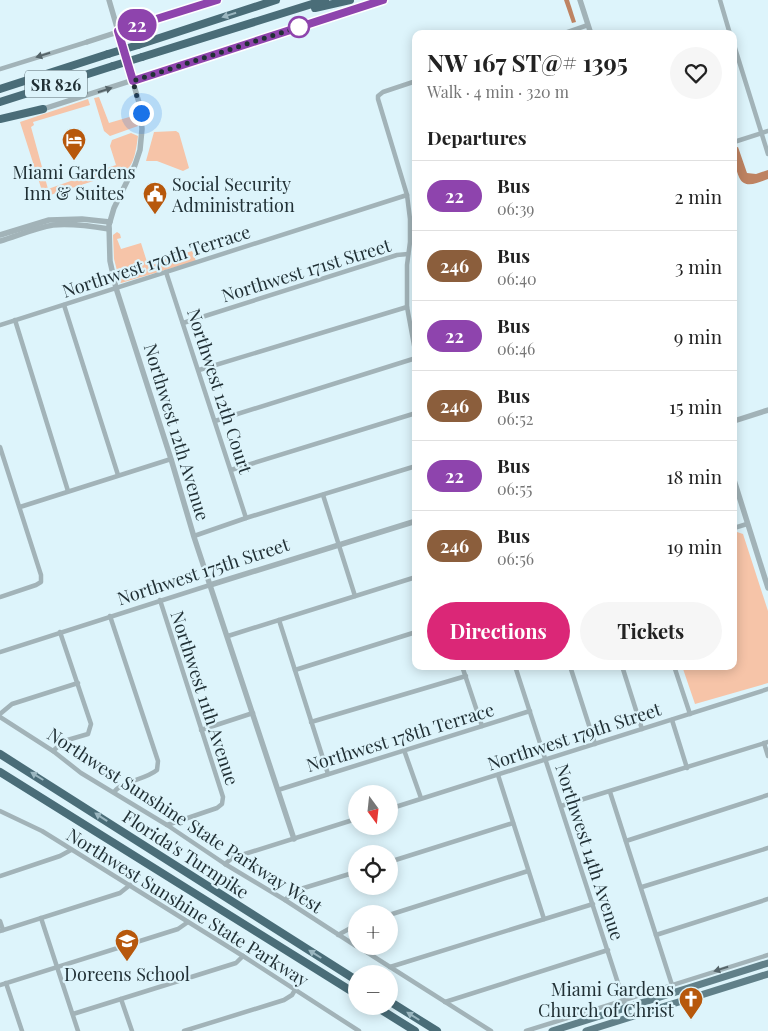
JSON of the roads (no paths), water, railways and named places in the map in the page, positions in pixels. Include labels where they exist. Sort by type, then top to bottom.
[{"type":"highway","name":"SR 826","points":[[1,89],[276,0]]},
{"type":"highway","name":"SR 826","points":[[0,102],[325,0]]},
{"type":"highway","points":[[283,14],[350,0]]},
{"type":"highway","points":[[0,121],[43,109]]},
{"type":"highway","name":"Florida's Turnpike","points":[[0,754],[348,975]]},
{"type":"highway","name":"Florida's Turnpike","points":[[0,772],[348,989]]},
{"type":"highway","points":[[398,1007],[437,1031]]},
{"type":"highway","points":[[389,1015],[415,1031]]},
{"type":"main road","points":[[552,1031],[768,964]]},
{"type":"main road","points":[[759,977],[762,969],[768,964]]},
{"type":"main road","points":[[730,986],[742,971]]},
{"type":"main road","points":[[586,1031],[768,974]]},
{"type":"street","name":"Northwest 12th Avenue","points":[[109,0],[133,81],[141,113],[142,129],[140,150],[135,165],[114,208],[109,226],[110,262],[116,288],[194,536],[294,839]]},
{"type":"street","points":[[0,69],[217,0]]},
{"type":"street","points":[[43,109],[383,0]]},
{"type":"street","points":[[580,0],[590,30]]},
{"type":"street","points":[[720,0],[729,30]]},
{"type":"street","points":[[574,30],[588,25]]},
{"type":"street","points":[[737,55],[768,154]]},
{"type":"street","points":[[412,83],[383,92],[378,96],[378,103],[407,195],[410,218],[407,307],[412,334]]},
{"type":"street","points":[[737,141],[768,132]]},
{"type":"street","name":"Northwest 170th Terrace","points":[[0,325],[407,195]]},
{"type":"street","points":[[0,235],[12,234],[50,223],[82,219],[109,226]]},
{"type":"street","points":[[0,241],[12,234]]},
{"type":"street","name":"Northwest 171st Street","points":[[183,323],[398,255],[408,254]]},
{"type":"street","name":"Northwest 12th Court","points":[[166,272],[246,518]]},
{"type":"street","points":[[64,305],[118,475]]},
{"type":"street","points":[[199,370],[407,307]]},
{"type":"street","points":[[15,320],[68,491]]},
{"type":"street","points":[[215,420],[412,357]]},
{"type":"street","points":[[737,420],[768,410]]},
{"type":"street","points":[[231,470],[412,414]]},
{"type":"street","points":[[0,447],[41,575],[40,582],[36,585],[0,597]]},
{"type":"street","points":[[20,507],[171,459]]},
{"type":"street","points":[[194,536],[246,518],[412,467]]},
{"type":"street","points":[[737,490],[768,588]]},
{"type":"street","points":[[323,495],[355,596]]},
{"type":"street","name":"Northwest 175th Street","points":[[0,652],[412,521]]},
{"type":"street","points":[[737,527],[747,524]]},
{"type":"street","points":[[228,636],[412,578]]},
{"type":"street","name":"Northwest 11th Avenue","points":[[160,600],[223,797],[222,804],[217,808],[167,825]]},
{"type":"street","points":[[110,616],[158,761],[157,770],[149,776],[122,785],[114,792]]},
{"type":"street","points":[[279,620],[328,774]]},
{"type":"street","points":[[53,751],[64,742],[88,734],[91,724],[60,632]]},
{"type":"street","points":[[295,670],[412,633]]},
{"type":"street","points":[[464,670],[482,726]]},
{"type":"street","name":"Northwest 14th Avenue","points":[[516,670],[629,1017]]},
{"type":"street","points":[[571,670],[595,744]]},
{"type":"street","points":[[623,670],[642,729]]},
{"type":"street","points":[[675,670],[690,714]]},
{"type":"street","points":[[311,722],[466,676]]},
{"type":"street","points":[[0,715],[12,704],[78,683]]},
{"type":"street","name":"Northwest 179th Street","points":[[398,806],[768,689]]},
{"type":"street","name":"Northwest 178th Terrace","points":[[278,790],[530,711]]},
{"type":"street","points":[[201,730],[253,713]]},
{"type":"street","name":"Northwest Sunshine State Parkway West","points":[[0,715],[53,751],[81,773],[167,825],[225,864],[348,941]]},
{"type":"street","points":[[672,720],[687,768]]},
{"type":"street","points":[[561,806],[766,743],[768,756]]},
{"type":"street","points":[[404,750],[421,798]]},
{"type":"street","points":[[498,775],[544,919]]},
{"type":"street","points":[[610,792],[672,985]]},
{"type":"street","points":[[626,841],[768,795]]},
{"type":"street","name":"Northwest Sunshine State Parkway","points":[[1,813],[42,831],[243,956],[359,1031]]},
{"type":"street","points":[[225,864],[232,858],[348,822]]},
{"type":"street","points":[[398,859],[513,823]]},
{"type":"street","points":[[642,887],[768,848]]},
{"type":"street","points":[[0,876],[60,856],[72,850]]},
{"type":"street","points":[[398,912],[528,871]]},
{"type":"street","points":[[285,900],[294,891],[348,874]]},
{"type":"street","points":[[0,921],[1,931],[120,893],[130,885]]},
{"type":"street","points":[[656,935],[768,899]]},
{"type":"street","points":[[396,965],[592,904]]},
{"type":"street","points":[[41,918],[78,1031]]},
{"type":"street","points":[[0,985],[178,929],[188,922]]},
{"type":"street","points":[[338,935],[348,929]]},
{"type":"street","points":[[445,1002],[608,950]]},
{"type":"street","name":"Northwest Sunshine State Parkway West","points":[[371,955],[387,965]]},
{"type":"street","points":[[526,1031],[768,955]]},
{"type":"street","points":[[73,1014],[236,963],[243,956]]},
{"type":"street","name":"Northwest Sunshine State Parkway West","points":[[398,972],[491,1031]]},
{"type":"street","points":[[6,983],[22,1031]]},
{"type":"street","points":[[184,1031],[284,1000],[292,995],[295,990]]},
{"type":"street","points":[[121,999],[132,1031]]},
{"type":"street","points":[[347,1031],[351,1026]]},
{"type":"place","name":"Miami Gardens Inn & Suites","points":[[74,161]]},
{"type":"place","name":"Social Security Administration","points":[[155,215]]},
{"type":"place","name":"Doreens School","points":[[127,962]]},
{"type":"place","name":"Miami Gardens Church of Christ","points":[[691,1020]]}]
